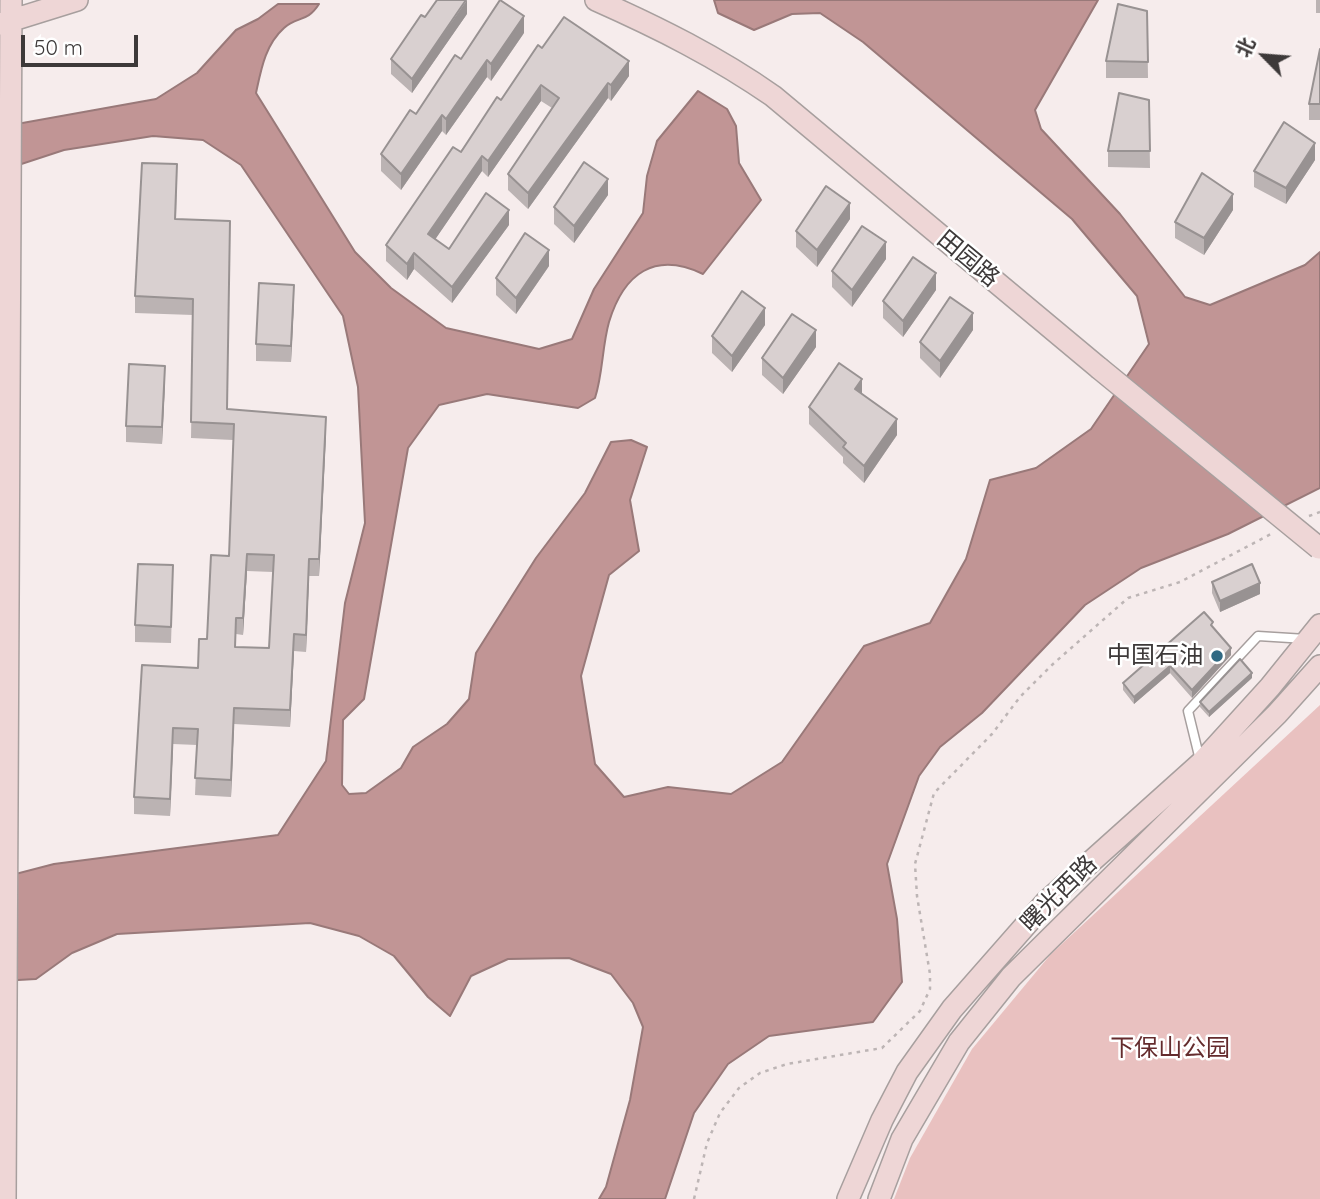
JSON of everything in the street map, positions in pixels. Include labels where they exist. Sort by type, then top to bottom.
[{"type":"main road","points":[[5,1199],[9,872],[7,15],[77,0]]},
{"type":"main road","name":"田园路","points":[[596,0],[660,28],[727,64],[773,96],[1320,548]]},
{"type":"main road","name":"曙光西路","points":[[848,1199],[882,1120],[907,1072],[952,1009],[1046,902],[1201,763],[1314,632]]},
{"type":"main road","name":"曙光西路","points":[[879,1199],[902,1139],[959,1042],[1011,977],[1277,714],[1320,666]]},
{"type":"lane","points":[[1201,763],[1188,711],[1258,636],[1314,632]]},
{"type":"path","points":[[1307,517],[1320,512]]},
{"type":"path","points":[[694,1199],[707,1143],[720,1113],[739,1087],[760,1073],[786,1064],[883,1048],[920,1011],[930,989],[930,974],[917,896],[915,864],[934,793],[992,734],[1020,697],[1128,598],[1181,582],[1244,546],[1282,529]]},
{"type":"green space","name":"下保山公园","points":[[1320,705],[1320,1199],[894,1199],[910,1158],[972,1049],[1051,954]]},
{"type":"shaded area","points":[[714,0],[1098,0],[1035,110],[1041,129],[1120,214],[1185,297],[1210,305],[1305,265],[1320,252],[1320,488],[1228,534],[1141,568],[1085,605],[982,713],[940,747],[919,776],[887,864],[897,919],[902,982],[873,1022],[769,1036],[728,1064],[694,1113],[665,1199],[599,1199],[606,1187],[630,1100],[643,1027],[633,1003],[611,974],[569,958],[508,959],[471,976],[450,1016],[428,997],[394,956],[359,936],[310,923],[117,934],[72,953],[36,979],[0,981],[0,878],[54,864],[278,835],[326,761],[345,603],[365,523],[358,387],[343,316],[241,165],[203,140],[153,136],[64,150],[0,171],[0,127],[156,99],[197,73],[236,30],[258,19],[278,4],[319,4],[306,17],[284,28],[272,42],[256,93],[355,252],[391,288],[446,328],[539,349],[572,339],[594,289],[643,213],[647,176],[657,141],[698,91],[727,109],[736,126],[739,163],[761,200],[703,274],[686,267],[656,266],[633,279],[615,305],[609,322],[595,398],[578,408],[487,394],[439,405],[408,448],[364,699],[343,720],[342,785],[349,794],[366,793],[401,768],[413,747],[447,724],[469,699],[476,653],[536,558],[585,493],[611,442],[631,440],[647,447],[630,500],[639,551],[609,575],[581,676],[595,764],[624,797],[668,787],[731,794],[782,762],[864,646],[930,623],[966,559],[990,480],[1036,468],[1091,429],[1149,344],[1137,296],[1072,219],[863,42],[820,13],[792,14],[754,30],[718,13]]},
{"type":"building","points":[[437,0],[466,0],[412,79],[391,59],[421,15],[425,17]]},
{"type":"building","points":[[500,0],[524,16],[491,64],[487,60],[446,119],[442,115],[401,174],[381,154],[410,110],[416,114],[455,55],[461,59]]},
{"type":"building","points":[[1118,4],[1147,11],[1148,62],[1106,61]]},
{"type":"building","points":[[564,17],[629,61],[611,85],[608,83],[528,193],[508,174],[559,98],[541,85],[488,161],[482,156],[428,234],[449,249],[486,193],[509,210],[452,287],[414,253],[407,264],[386,245],[453,147],[461,152],[497,97],[501,100],[538,45],[542,48]]},
{"type":"building","points":[[1320,49],[1320,104],[1309,104]]},
{"type":"building","points":[[1119,93],[1149,100],[1150,151],[1108,151]]},
{"type":"building","points":[[1284,122],[1315,143],[1286,188],[1254,171]]},
{"type":"building","points":[[584,162],[608,179],[574,226],[554,207]]},
{"type":"building","points":[[142,163],[177,164],[175,219],[230,221],[227,409],[326,417],[319,559],[309,559],[306,635],[294,634],[290,710],[234,708],[231,780],[195,778],[198,729],[173,728],[170,799],[134,797],[142,665],[198,668],[199,639],[207,639],[211,555],[229,556],[234,424],[191,422],[193,299],[135,296]],"holes":[[[247,554],[274,555],[269,648],[235,647],[236,618],[243,618]]]},
{"type":"building","points":[[1202,173],[1233,194],[1204,238],[1175,222]]},
{"type":"building","points":[[826,186],[850,203],[817,250],[796,231]]},
{"type":"building","points":[[862,226],[886,242],[852,290],[832,271]]},
{"type":"building","points":[[525,233],[549,250],[516,298],[496,278]]},
{"type":"building","points":[[913,257],[936,273],[903,321],[883,301]]},
{"type":"building","points":[[259,283],[294,285],[291,346],[256,344]]},
{"type":"building","points":[[742,291],[765,308],[732,356],[712,336]]},
{"type":"building","points":[[950,297],[973,313],[940,361],[920,342]]},
{"type":"building","points":[[792,314],[816,330],[783,378],[762,358]]},
{"type":"building","points":[[839,363],[862,379],[855,389],[897,419],[864,466],[843,447],[846,443],[809,407]]},
{"type":"building","points":[[129,364],[165,366],[162,427],[126,426]]},
{"type":"building","points":[[138,564],[173,565],[171,627],[135,625]]},
{"type":"building","points":[[1252,564],[1260,583],[1220,601],[1212,582]]},
{"type":"building","points":[[1204,612],[1213,622],[1211,625],[1231,648],[1192,690],[1170,666],[1134,697],[1123,683]]},
{"type":"building","points":[[1240,659],[1252,673],[1209,712],[1200,702]]},
{"type":"place","name":"中国石油","points":[[1217,656]]}]
